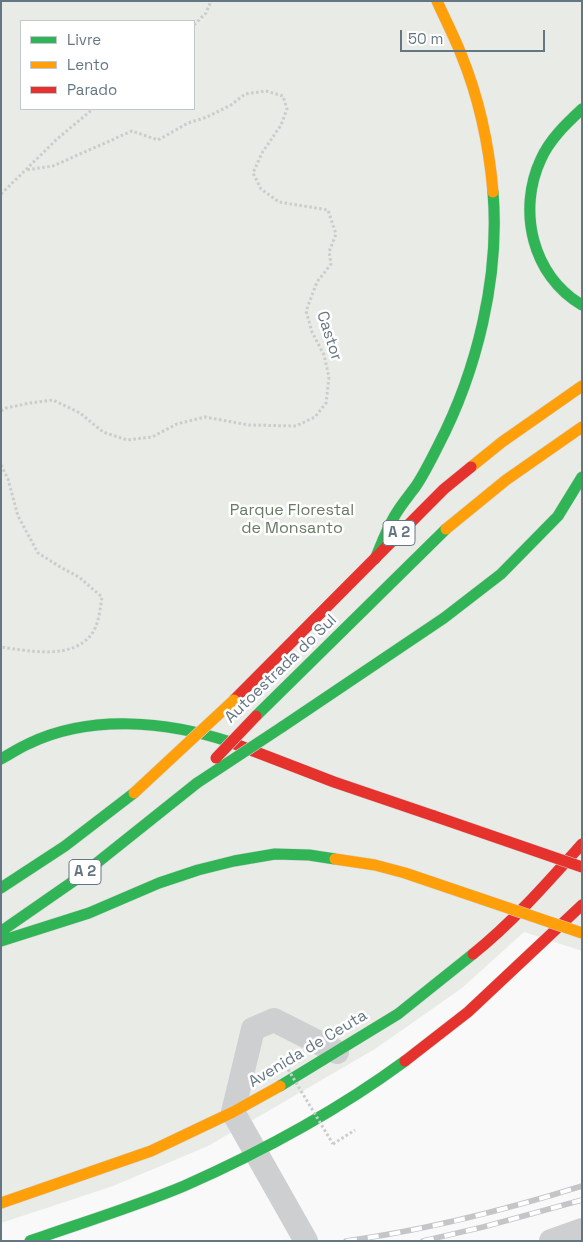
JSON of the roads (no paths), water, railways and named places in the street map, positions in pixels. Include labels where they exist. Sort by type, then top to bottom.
[{"type":"highway","points":[[374,560],[397,512],[434,455],[449,424],[472,364],[488,300],[494,240],[494,197],[490,156],[483,119],[470,76],[462,54],[437,1]]},
{"type":"highway","points":[[582,109],[568,120],[553,138],[542,158],[529,193],[528,208],[531,236],[545,269],[566,294],[582,305]]},
{"type":"highway","name":"Autoestrada do Sul","points":[[1,888],[66,846],[134,793],[234,700],[374,560],[420,511],[471,465],[582,386]]},
{"type":"highway","name":"Autoestrada do Sul","points":[[1,931],[39,907],[119,847],[197,783],[219,753],[455,521],[517,472],[582,428]]},
{"type":"highway","points":[[197,783],[408,644],[473,597],[501,574],[558,516],[582,477]]},
{"type":"highway","points":[[1,759],[34,742],[64,731],[96,725],[125,723],[195,732],[244,746],[334,782],[582,867]]},
{"type":"highway","name":"Avenida de Ceuta","points":[[1,1203],[151,1150],[233,1112],[308,1070],[398,1014],[488,942],[551,879],[582,844]]},
{"type":"highway","points":[[1,941],[89,912],[175,878],[234,861],[275,854],[309,855],[375,865],[406,872],[582,933]]},
{"type":"highway","points":[[30,1241],[118,1211],[182,1186],[255,1152],[350,1099],[428,1045],[517,967],[582,905]]},
{"type":"street","points":[[306,1241],[233,1112],[253,1029],[274,1020],[337,1052]]},
{"type":"street","points":[[551,1241],[582,1230]]},
{"type":"railway","points":[[346,1241],[406,1231],[465,1218],[582,1186]]},
{"type":"railway","points":[[423,1241],[582,1200]]},
{"type":"park label","name":"Parque Florestal de Monsanto","points":[[292,520]]}]
